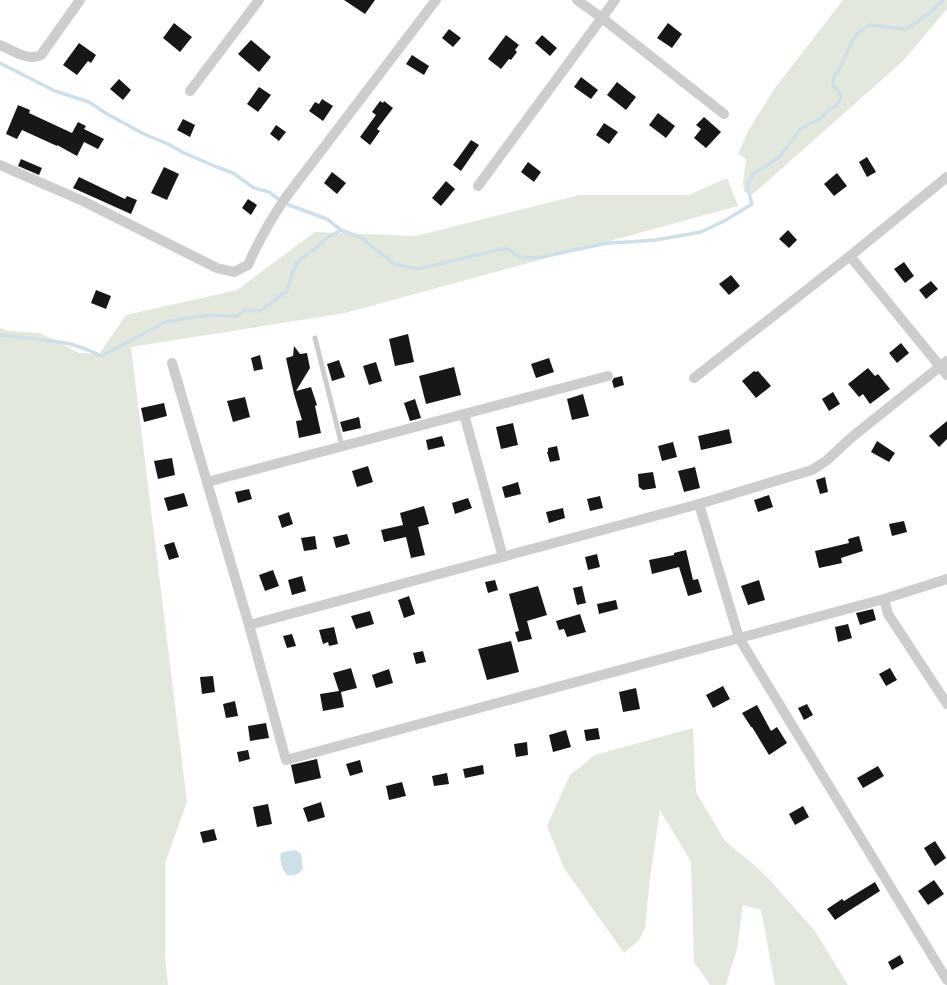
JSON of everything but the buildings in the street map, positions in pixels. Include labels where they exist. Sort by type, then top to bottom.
[{"type":"street","points":[[0,45],[27,57],[36,58],[41,55],[80,0]]},
{"type":"street","points":[[190,91],[259,0]]},
{"type":"street","points":[[0,165],[83,201],[217,268],[234,272],[248,265],[278,208],[436,0]]},
{"type":"street","points":[[577,0],[724,114]]},
{"type":"street","points":[[478,186],[615,0]]},
{"type":"street","points":[[694,378],[850,256],[947,177]]},
{"type":"street","points":[[850,256],[944,364],[947,375]]},
{"type":"street","points":[[172,363],[249,625],[286,760],[884,599],[947,579]]},
{"type":"street","points":[[249,625],[700,504],[812,470],[826,461],[852,436],[944,364]]},
{"type":"street","points":[[207,482],[608,376]]},
{"type":"street","points":[[464,414],[503,557]]},
{"type":"street","points":[[700,504],[739,638],[947,980]]},
{"type":"street","points":[[884,599],[888,614],[947,704]]},
{"type":"lane","points":[[315,338],[342,446]]},
{"type":"shaded area","points":[[843,0],[947,0],[947,9],[903,61],[753,194],[744,192],[743,182],[746,159],[738,154],[748,131],[775,88]]},
{"type":"shaded area","points":[[727,178],[738,206],[345,313],[131,347],[187,802],[165,863],[165,954],[168,985],[0,985],[0,328],[9,331],[40,333],[79,353],[99,354],[126,315],[237,290],[315,232],[416,236],[579,195],[689,195]]},
{"type":"shaded area","points":[[693,728],[696,792],[725,841],[769,879],[815,931],[848,985],[775,985],[761,910],[743,905],[737,949],[726,985],[710,985],[694,962],[691,862],[660,810],[650,878],[645,928],[639,940],[624,953],[564,868],[547,826],[570,775],[595,755]]},
{"type":"shaded area","points":[[296,850],[301,854],[303,869],[296,875],[287,875],[281,865],[281,853]]},
{"type":"waterway","points":[[0,335],[71,344],[102,356],[166,322],[212,315],[237,316],[245,310],[260,311],[287,291],[293,271],[298,261],[327,238],[341,230],[362,238],[395,264],[418,269],[506,248],[520,257],[537,258],[607,243],[656,240],[701,232],[726,220],[752,204],[747,186],[752,175],[779,157],[800,129],[820,119],[829,110],[837,105],[841,98],[839,92],[833,85],[834,76],[839,70],[852,41],[859,32],[870,25],[904,29],[912,26],[933,10],[943,0]]},
{"type":"waterway","points":[[0,63],[55,91],[89,102],[107,114],[144,134],[168,144],[184,153],[233,173],[254,188],[269,192],[289,205],[327,219],[341,230]]}]
